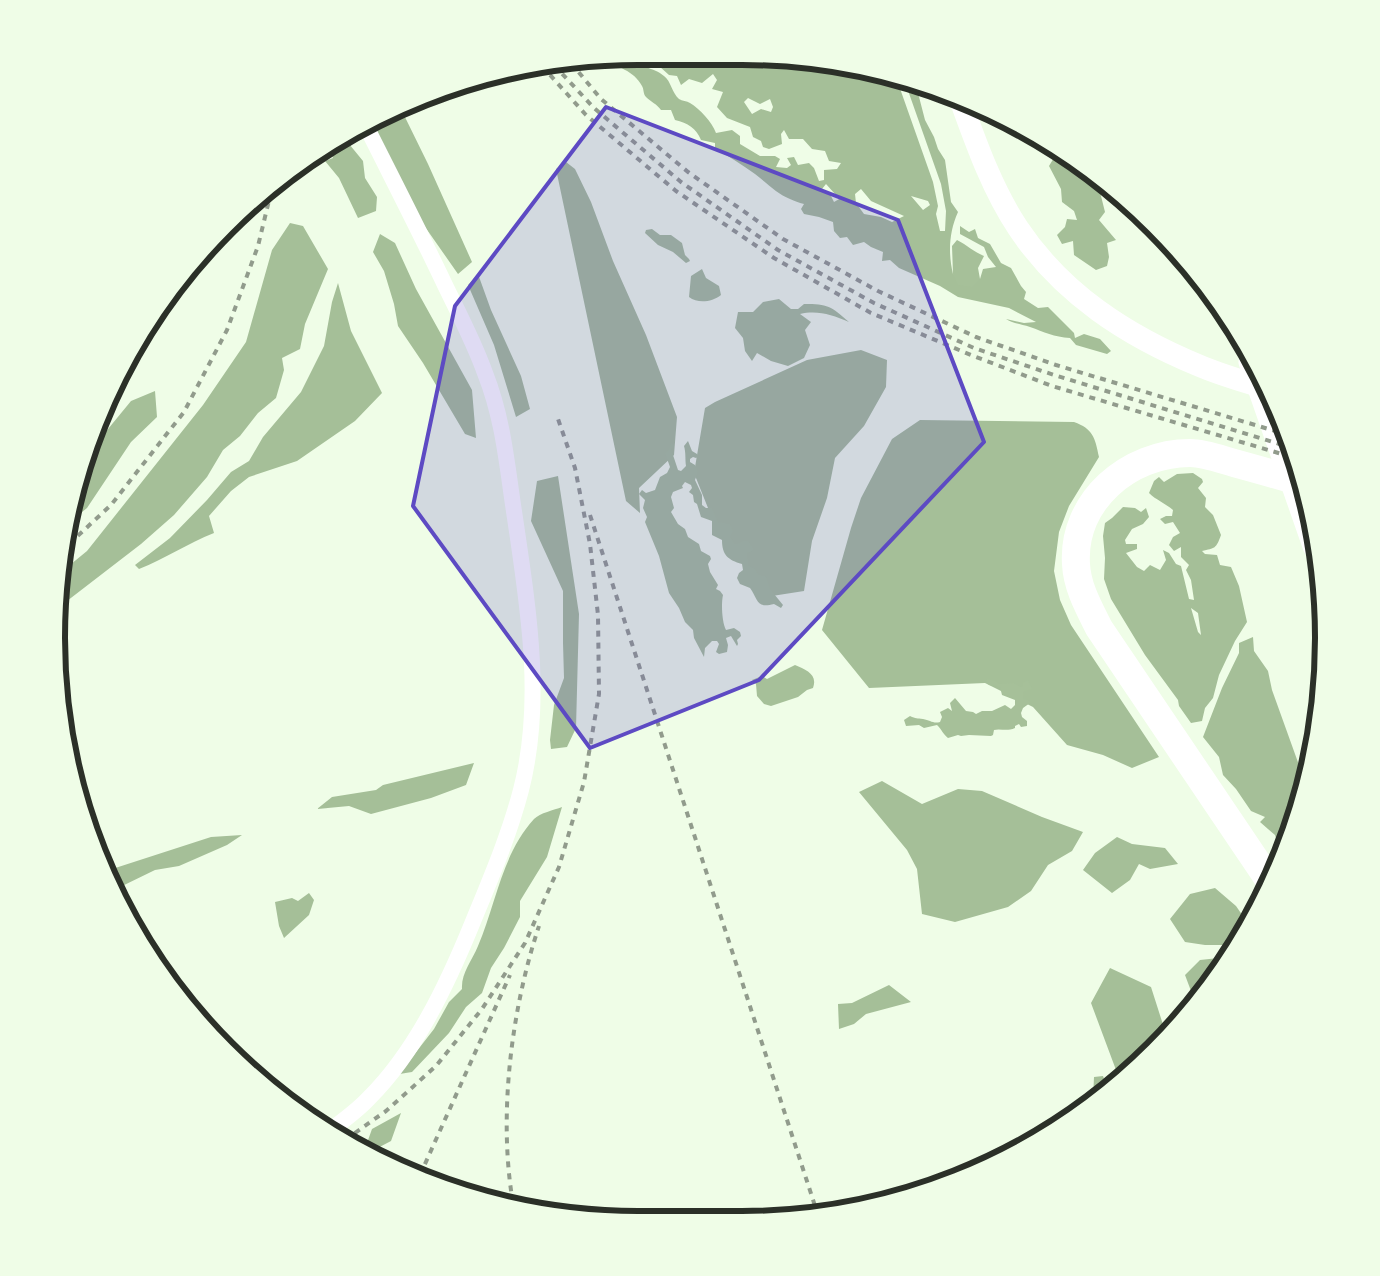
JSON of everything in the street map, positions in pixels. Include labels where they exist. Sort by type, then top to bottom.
[{"type":"highway","points":[[1264,873],[1099,628],[1080,587],[1076,565],[1076,542],[1089,508],[1101,492],[1116,477],[1150,459],[1191,452],[1292,480]]},
{"type":"main road","points":[[965,111],[1002,200],[1018,227],[1057,276],[1082,299],[1136,336],[1201,367],[1256,385]]},
{"type":"main road","points":[[1272,421],[1291,475]]},
{"type":"street","points":[[338,1125],[370,1098],[394,1069],[421,1027],[456,963],[494,871],[522,788],[532,717],[534,673],[505,440],[496,405],[485,372],[459,312],[369,132]]},
{"type":"highlighted area","points":[[606,107],[898,220],[984,442],[759,680],[590,748],[413,506],[455,306]]},
{"type":"shaded area","points":[[642,65],[660,73],[666,78],[680,100],[690,103],[702,112],[716,133],[732,130],[740,136],[740,144],[760,156],[775,156],[780,159],[776,167],[787,168],[791,165],[787,158],[794,157],[798,165],[809,163],[814,168],[819,181],[824,180],[824,170],[837,169],[841,163],[829,161],[825,151],[812,149],[803,139],[789,139],[784,130],[781,134],[782,144],[769,149],[763,147],[761,141],[753,137],[750,127],[727,118],[717,107],[723,92],[712,89],[717,80],[713,74],[702,83],[689,79],[681,85],[677,76],[669,75],[659,65],[779,66],[854,76],[900,88],[933,182],[938,206],[936,214],[940,231],[945,231],[946,211],[941,184],[908,90],[918,93],[925,120],[945,160],[951,202],[958,212],[950,243],[953,274],[980,279],[983,269],[996,267],[988,257],[984,247],[960,234],[960,226],[969,232],[975,229],[978,238],[990,244],[1001,263],[1011,268],[1026,292],[1024,299],[1038,308],[1048,307],[1074,333],[1075,338],[1084,334],[1100,339],[1111,351],[1107,354],[1076,345],[1070,338],[1012,322],[1006,319],[1024,323],[1036,322],[1009,308],[958,297],[940,286],[899,268],[890,260],[882,261],[883,252],[864,242],[853,245],[847,237],[840,238],[834,231],[833,222],[804,214],[801,209],[804,204],[778,192],[750,171],[715,149],[715,143],[701,140],[697,132],[691,127],[675,120],[671,110],[661,110],[646,97],[639,81],[615,66]],"holes":[[[748,98],[760,104],[770,99],[773,107],[771,112],[761,109],[752,114],[744,102]],[[826,184],[835,194],[841,198],[834,202],[831,196],[822,189]],[[861,189],[871,201],[904,216],[892,222],[881,217],[864,214],[856,203],[855,194]],[[911,196],[928,201],[930,205],[923,210]]]},
{"type":"shaded area","points":[[404,116],[472,262],[458,274],[423,224],[376,129]]},
{"type":"shaded area","points":[[349,143],[363,161],[365,178],[377,197],[376,211],[358,218],[339,178],[325,161],[333,158],[332,155]]},
{"type":"shaded area","points":[[1054,158],[1100,190],[1105,212],[1099,220],[1116,240],[1107,243],[1109,257],[1107,266],[1096,270],[1074,255],[1073,241],[1062,244],[1057,235],[1065,227],[1067,219],[1077,220],[1074,211],[1062,202],[1061,189],[1049,166]]},
{"type":"shaded area","points":[[566,162],[575,169],[591,202],[613,261],[646,335],[677,417],[674,455],[639,488],[640,513],[626,501],[556,169]]},
{"type":"shaded area","points":[[290,223],[303,226],[328,269],[305,324],[300,349],[282,358],[284,370],[276,398],[258,413],[240,436],[223,450],[207,477],[174,515],[141,544],[66,602],[70,565],[87,551],[203,405],[246,342],[272,250]]},
{"type":"shaded area","points":[[652,229],[660,235],[671,235],[682,243],[685,255],[690,261],[686,263],[673,252],[658,245],[645,233],[646,230]]},
{"type":"shaded area","points":[[380,234],[395,243],[416,289],[472,390],[476,438],[465,434],[423,363],[398,326],[394,304],[384,271],[373,252]]},
{"type":"shaded area","points":[[957,240],[984,256],[978,268],[980,279],[972,287],[958,285],[953,274],[952,246]]},
{"type":"shaded area","points":[[702,269],[706,278],[719,286],[721,295],[705,301],[697,301],[689,297],[691,276]]},
{"type":"shaded area","points":[[478,274],[491,310],[521,376],[530,409],[516,417],[494,345],[468,285]]},
{"type":"shaded area","points":[[338,283],[351,331],[382,393],[355,421],[297,461],[249,477],[231,491],[209,516],[214,533],[139,569],[135,565],[170,538],[231,472],[249,461],[263,437],[301,392],[324,346],[332,302]]},
{"type":"shaded area","points":[[779,299],[791,309],[798,309],[804,304],[824,305],[838,312],[849,322],[825,314],[800,314],[811,322],[805,330],[810,345],[804,358],[788,366],[771,361],[757,353],[752,361],[745,351],[743,338],[735,328],[738,312],[753,312],[763,302]]},
{"type":"shaded area","points":[[861,350],[887,360],[886,387],[864,426],[835,458],[827,498],[812,541],[804,591],[772,596],[735,554],[710,513],[694,473],[705,408],[807,360]]},
{"type":"shaded area","points":[[155,391],[157,417],[131,442],[87,508],[79,514],[95,454],[102,436],[131,401]]},
{"type":"shaded area","points":[[920,420],[1074,422],[1085,428],[1092,435],[1099,457],[1069,506],[1059,532],[1054,571],[1060,600],[1071,625],[1159,757],[1132,768],[1103,755],[1067,745],[1033,707],[985,683],[869,688],[822,630],[861,498],[892,439]]},
{"type":"shaded area","points":[[688,441],[692,451],[698,457],[693,457],[690,459],[690,462],[695,465],[698,472],[695,480],[702,495],[702,505],[706,508],[712,508],[718,522],[730,524],[733,531],[730,537],[735,544],[748,541],[754,550],[747,553],[749,566],[755,569],[758,574],[766,577],[770,589],[783,605],[781,608],[774,604],[761,604],[750,588],[740,584],[737,578],[743,570],[742,564],[733,561],[727,556],[723,550],[722,540],[712,535],[712,521],[701,517],[693,495],[689,492],[692,488],[691,485],[685,482],[682,486],[683,488],[673,492],[671,497],[674,508],[671,512],[678,524],[685,529],[688,537],[699,544],[701,551],[710,556],[711,559],[708,564],[710,572],[718,585],[716,589],[723,595],[722,613],[726,630],[734,628],[740,632],[741,636],[737,640],[737,646],[731,636],[726,638],[727,652],[719,654],[716,652],[719,644],[717,641],[712,641],[705,648],[704,657],[694,638],[693,630],[685,622],[679,608],[669,593],[659,556],[645,522],[647,517],[643,508],[645,500],[639,494],[642,490],[646,493],[655,490],[660,477],[667,473],[670,467],[665,453],[669,450],[672,443],[674,446],[671,449],[678,470],[681,471],[686,466],[684,446]]},
{"type":"shaded area","points":[[1193,473],[1202,479],[1203,482],[1198,488],[1206,498],[1205,507],[1213,515],[1221,535],[1214,547],[1202,551],[1205,554],[1217,555],[1220,565],[1231,567],[1239,586],[1247,622],[1235,641],[1219,675],[1213,698],[1205,708],[1202,721],[1191,723],[1179,706],[1178,700],[1145,655],[1111,599],[1104,579],[1103,536],[1105,523],[1123,507],[1135,508],[1141,512],[1146,508],[1149,517],[1143,524],[1132,529],[1125,540],[1126,544],[1137,544],[1137,549],[1126,553],[1137,567],[1144,571],[1150,565],[1160,570],[1166,560],[1163,550],[1169,553],[1176,564],[1181,566],[1189,599],[1194,600],[1191,580],[1186,570],[1189,565],[1181,557],[1181,547],[1174,551],[1169,545],[1173,537],[1180,533],[1173,522],[1165,524],[1160,519],[1172,516],[1173,510],[1149,493],[1154,481],[1159,477],[1164,482],[1177,474]],"holes":[[[1191,608],[1198,613],[1201,635],[1198,632]]]},
{"type":"shaded area","points":[[558,476],[579,614],[576,728],[567,747],[551,749],[550,740],[554,705],[564,678],[563,591],[531,521],[537,481]]},
{"type":"shaded area","points":[[1253,637],[1254,651],[1268,671],[1272,690],[1300,767],[1285,822],[1277,842],[1275,835],[1260,822],[1265,817],[1251,811],[1236,789],[1223,775],[1219,757],[1203,737],[1222,688],[1239,653],[1239,643]]},
{"type":"shaded area","points":[[795,665],[810,673],[814,679],[813,688],[798,697],[771,706],[764,704],[757,696],[756,684],[752,680],[762,676],[767,679]]},
{"type":"shaded area","points":[[987,679],[999,684],[1013,683],[1021,687],[1028,680],[1032,689],[1024,691],[1023,699],[1028,700],[1030,703],[1023,708],[1021,713],[1022,717],[1027,721],[1027,726],[1021,727],[1019,724],[1012,729],[994,730],[991,736],[958,735],[948,738],[937,725],[924,728],[919,725],[906,726],[904,720],[910,716],[940,722],[942,717],[940,712],[948,708],[952,711],[950,703],[955,698],[966,711],[976,714],[982,711],[992,711],[1005,705],[1011,709],[1015,705],[1015,700],[1002,695],[1000,687],[989,685],[986,682]]},
{"type":"shaded area","points":[[474,763],[466,785],[431,798],[371,814],[349,806],[317,809],[332,797],[376,790],[383,785]]},
{"type":"shaded area","points":[[882,781],[922,804],[958,789],[982,791],[1042,817],[1083,832],[1072,851],[1048,865],[1031,891],[1008,907],[955,922],[922,914],[917,869],[907,850],[859,792]]},
{"type":"shaded area","points":[[562,807],[547,857],[520,901],[520,917],[491,968],[482,993],[466,1007],[449,1033],[412,1072],[399,1074],[434,1029],[449,1002],[462,989],[465,972],[476,951],[507,863],[523,833],[534,819],[543,813]]},
{"type":"shaded area","points":[[242,835],[227,845],[179,866],[155,870],[122,886],[114,868],[211,837]]},
{"type":"shaded area","points":[[1117,837],[1132,844],[1165,848],[1178,864],[1150,869],[1139,864],[1130,880],[1112,893],[1083,870],[1095,853]]},
{"type":"shaded area","points":[[1215,888],[1236,906],[1243,916],[1225,945],[1185,942],[1170,919],[1190,894]]},
{"type":"shaded area","points":[[309,893],[314,900],[309,915],[284,938],[279,926],[275,902],[292,898],[298,901]]},
{"type":"shaded area","points":[[1216,958],[1192,993],[1185,975],[1200,960]]},
{"type":"shaded area","points":[[1110,968],[1151,987],[1163,1026],[1117,1072],[1091,1003]]},
{"type":"shaded area","points":[[889,985],[911,1002],[866,1014],[854,1024],[839,1029],[838,1004],[852,1003]]},
{"type":"shaded area","points":[[1103,1076],[1105,1081],[1093,1091],[1094,1077]]},
{"type":"shaded area","points":[[401,1113],[391,1141],[378,1148],[367,1143],[372,1129]]},
{"type":"railway","points":[[576,69],[601,99],[688,172],[783,239],[878,291],[976,337],[1056,365],[1276,431]]},
{"type":"railway","points":[[559,71],[594,108],[681,182],[778,250],[874,303],[974,348],[1054,375],[1281,445]]},
{"type":"railway","points":[[548,72],[586,115],[676,191],[774,258],[871,313],[971,355],[1052,386],[1285,455]]},
{"type":"railway","points":[[74,540],[111,505],[184,412],[227,330],[258,246],[269,199]]},
{"type":"railway","points":[[352,1135],[386,1111],[436,1066],[482,1009],[525,943],[559,867],[584,782],[599,694],[598,615],[590,544],[575,468],[557,416]]},
{"type":"railway","points":[[590,515],[815,1206]]},
{"type":"railway","points":[[512,1197],[507,1135],[510,1064],[521,993],[539,926]]},
{"type":"railway","points":[[423,1169],[510,975]]}]
